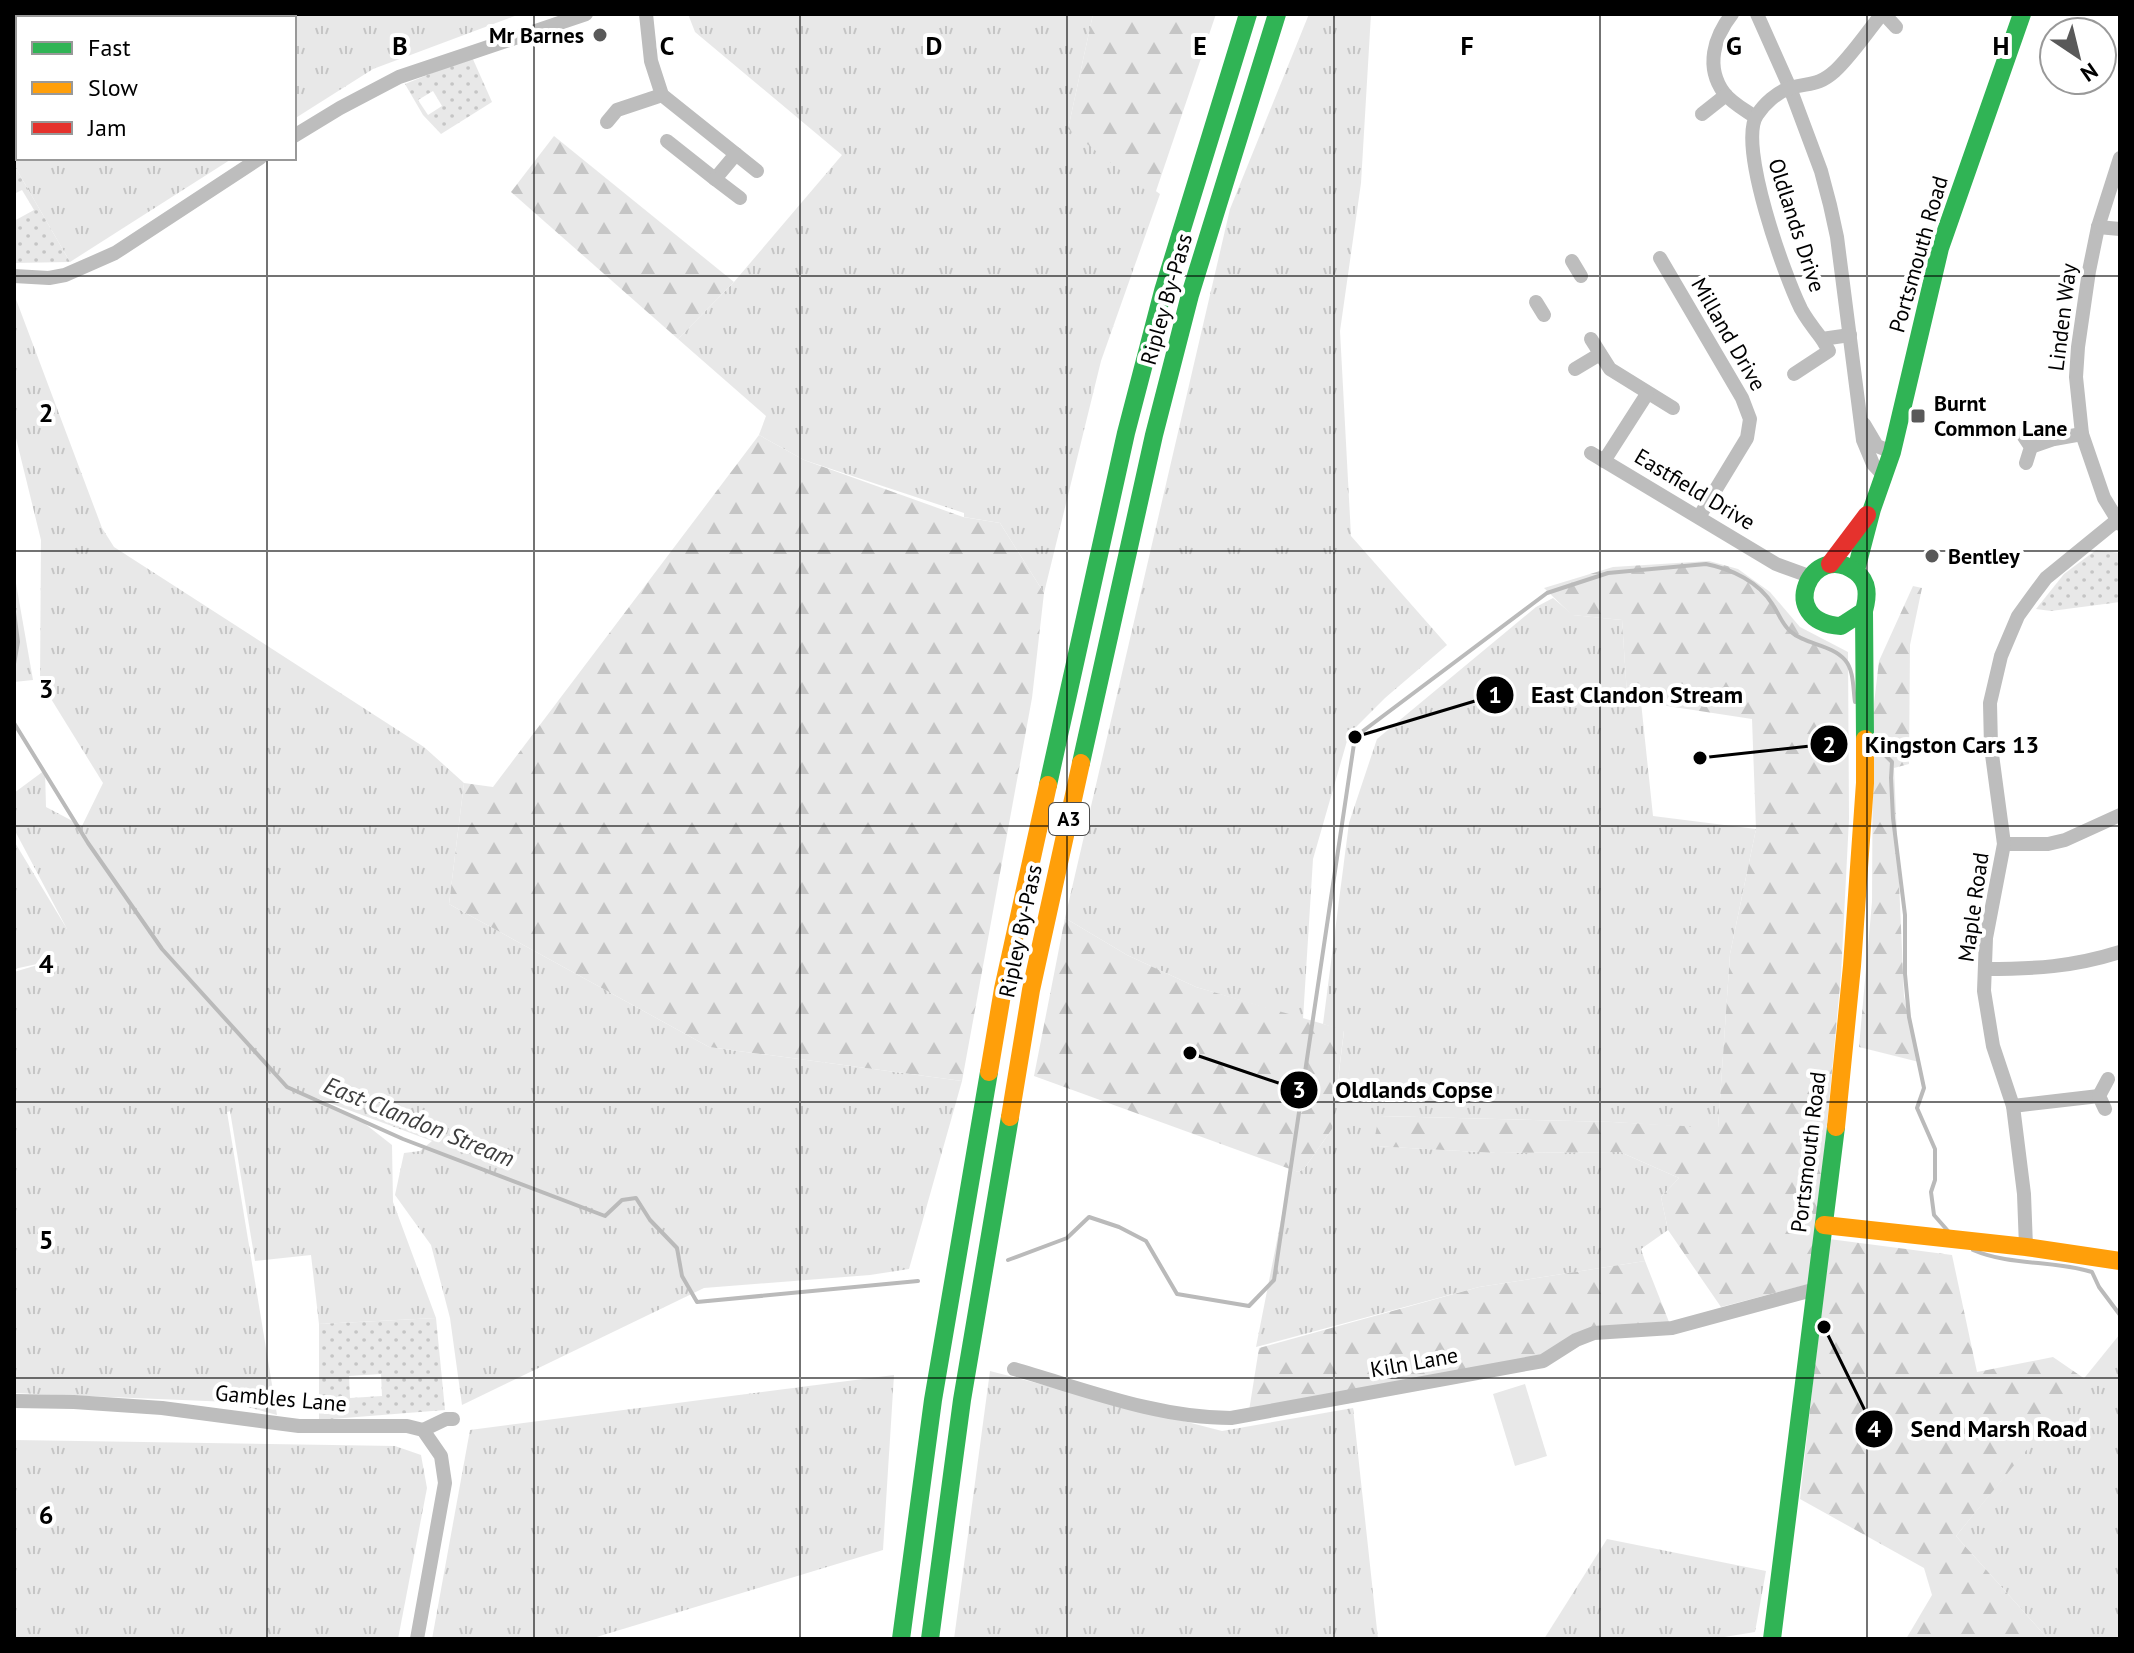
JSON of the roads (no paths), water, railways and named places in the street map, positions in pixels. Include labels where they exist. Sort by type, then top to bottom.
[{"type":"main road","name":"Ripley By-Pass","points":[[901,1639],[938,1369],[1007,974],[1126,433],[1163,291],[1248,14]]},
{"type":"main road","name":"Ripley By-Pass","points":[[930,1639],[962,1400],[1031,990],[1154,435],[1190,295],[1277,14]]},
{"type":"main road","name":"Portsmouth Road","points":[[1772,1639],[1824,1225],[1857,912],[1866,745],[1864,611],[1868,592],[1863,577],[1856,570],[1872,509],[1892,452],[1940,248],[2022,14]]},
{"type":"main road","name":"Portsmouth Road","points":[[1806,584],[1830,564],[1872,509]]},
{"type":"main road","points":[[1830,564],[1840,562],[1856,570]]},
{"type":"main road","points":[[1806,584],[1805,604],[1810,614],[1833,626],[1866,669]]},
{"type":"main road","points":[[1833,626],[1850,622],[1864,611]]},
{"type":"main road","points":[[1824,1225],[1962,1239],[2120,1261]]},
{"type":"street","points":[[296,135],[363,94],[399,77],[586,14]]},
{"type":"street","points":[[646,14],[651,61],[662,95],[757,171]]},
{"type":"street","points":[[1732,14],[1716,39],[1713,58],[1726,95],[1755,117],[1770,100],[1790,88],[1813,85],[1835,71],[1883,14],[1896,27]]},
{"type":"street","points":[[1757,14],[1790,88],[1821,171],[1837,237],[1860,426],[1866,451],[1885,477]]},
{"type":"street","points":[[607,122],[617,110],[662,95]]},
{"type":"street","points":[[1702,114],[1726,95]]},
{"type":"street","name":"Oldlands Drive","points":[[1755,117],[1751,146],[1766,208],[1797,299],[1822,339]]},
{"type":"street","points":[[667,141],[740,198]]},
{"type":"street","points":[[715,179],[736,154]]},
{"type":"street","name":"Linden Way","points":[[2118,522],[2104,498],[2082,434],[2077,405],[2078,347],[2098,227],[2120,158]]},
{"type":"street","points":[[14,276],[49,278],[65,275],[103,258],[257,160]]},
{"type":"street","points":[[2098,227],[2120,229]]},
{"type":"street","name":"Milland Drive","points":[[1660,258],[1742,398],[1750,419],[1747,438],[1699,517]]},
{"type":"street","points":[[1572,261],[1581,276]]},
{"type":"street","points":[[1536,302],[1544,315]]},
{"type":"street","points":[[1794,374],[1829,351],[1822,339],[1850,335]]},
{"type":"street","points":[[1591,339],[1610,369],[1673,408]]},
{"type":"street","points":[[1575,369],[1600,354]]},
{"type":"street","name":"Eastfield Drive","points":[[1647,394],[1598,457],[1806,584]]},
{"type":"street","points":[[1861,416],[1877,446],[1892,452]]},
{"type":"street","points":[[2026,463],[2027,441],[2082,434]]},
{"type":"street","name":"Maple Road","points":[[2026,1247],[2023,1183],[2013,1106],[1993,1046],[1984,991],[1986,938],[2004,844],[1990,725],[1993,682],[2018,616],[2046,578],[2118,522]]},
{"type":"street","points":[[2004,844],[2048,844],[2065,840],[2120,815]]},
{"type":"street","points":[[1985,969],[2081,964],[2120,952]]},
{"type":"street","points":[[2013,1106],[2102,1103],[2108,1079]]},
{"type":"street","name":"Kiln Lane","points":[[1014,1369],[1136,1404],[1206,1418],[1231,1418],[1543,1361],[1576,1340],[1594,1333],[1672,1328],[1816,1289]]},
{"type":"street","name":"Gambles Lane","points":[[14,1401],[162,1408],[299,1426],[407,1426],[423,1430]]},
{"type":"street","points":[[417,1639],[445,1483],[441,1456],[423,1430],[453,1419]]},
{"type":"waterway","name":"East Clandon Stream","points":[[1008,1260],[1067,1238],[1089,1217],[1119,1227],[1146,1241],[1177,1294],[1249,1306],[1274,1280],[1355,737],[1547,593],[1608,573],[1706,564],[1725,569],[1760,590],[1796,636],[1833,651],[1845,660],[1852,674],[1855,702]]},
{"type":"waterway","name":"East Clandon Stream","points":[[14,612],[18,642],[14,664]]},
{"type":"waterway","name":"East Clandon Stream","points":[[14,723],[88,843],[162,949],[287,1087],[403,1139],[605,1216],[622,1200],[636,1198],[650,1220],[677,1248],[682,1276],[697,1302],[918,1281]]},
{"type":"waterway","name":"East Clandon Stream","points":[[1872,742],[1892,762],[1893,818],[1905,915],[1909,1017],[1924,1088],[1917,1108],[1935,1149],[1935,1180],[1931,1192],[1934,1215],[1948,1231]]},
{"type":"waterway","name":"East Clandon Stream","points":[[1973,1250],[2002,1258],[2092,1272],[2120,1315]]},
{"type":"place","name":"Mr Barnes","points":[[600,35]]},
{"type":"place","name":"Burnt Common Lane","points":[[1918,416]]},
{"type":"place","name":"Bentley","points":[[1932,556]]},
{"type":"place","name":"East Clandon Stream","points":[[1355,737]]},
{"type":"place","name":"Kingston Cars 13","points":[[1700,758]]},
{"type":"place","name":"Oldlands Copse","points":[[1190,1053]]},
{"type":"place","name":"Send Marsh Road","points":[[1824,1327]]}]
